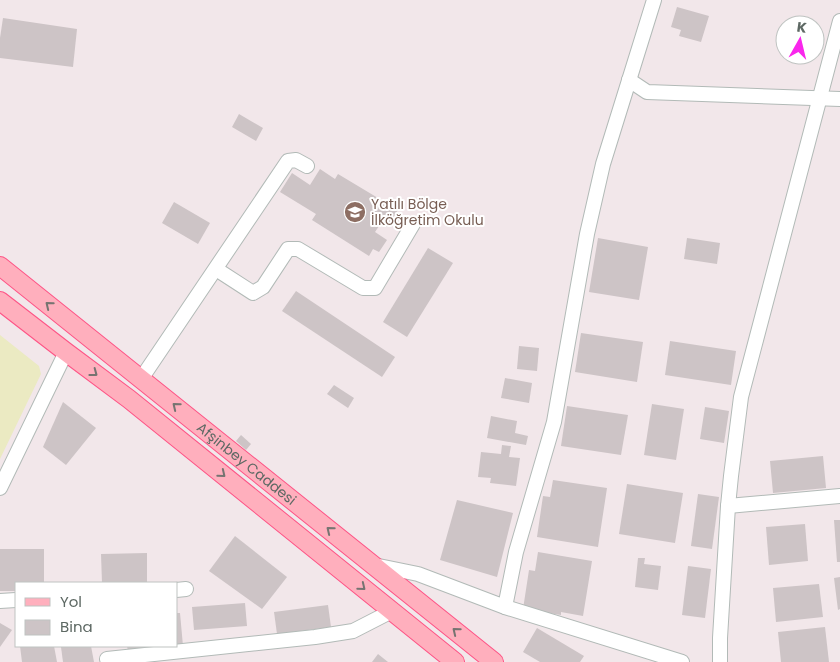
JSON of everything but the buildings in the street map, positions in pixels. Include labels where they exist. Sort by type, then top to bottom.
[{"type":"main road","name":"Afşinbey Caddesi","points":[[0,266],[494,662]]},
{"type":"main road","name":"Afşinbey Caddesi","points":[[0,301],[129,399],[455,662]]},
{"type":"street","points":[[505,607],[516,552],[554,422],[586,234],[603,164],[654,0]]},
{"type":"street","points":[[720,662],[728,506],[741,397],[840,21]]},
{"type":"street","points":[[629,80],[647,92],[840,99]]},
{"type":"street","points":[[141,378],[288,161],[296,160],[307,166]]},
{"type":"street","points":[[216,269],[253,293],[263,287],[288,248],[298,249],[363,288],[375,288],[413,224]]},
{"type":"street","points":[[0,488],[66,352]]},
{"type":"street","points":[[728,506],[840,496]]},
{"type":"street","points":[[373,565],[418,574],[505,607],[682,662]]},
{"type":"street","points":[[0,601],[15,600]]},
{"type":"street","points":[[106,656],[315,637],[353,631],[392,611]]},
{"type":"green space","points":[[0,335],[39,366],[41,374],[0,459]]},
{"type":"place","name":"Yatılı Bölge İlköğretim Okulu","points":[[355,212]]}]
